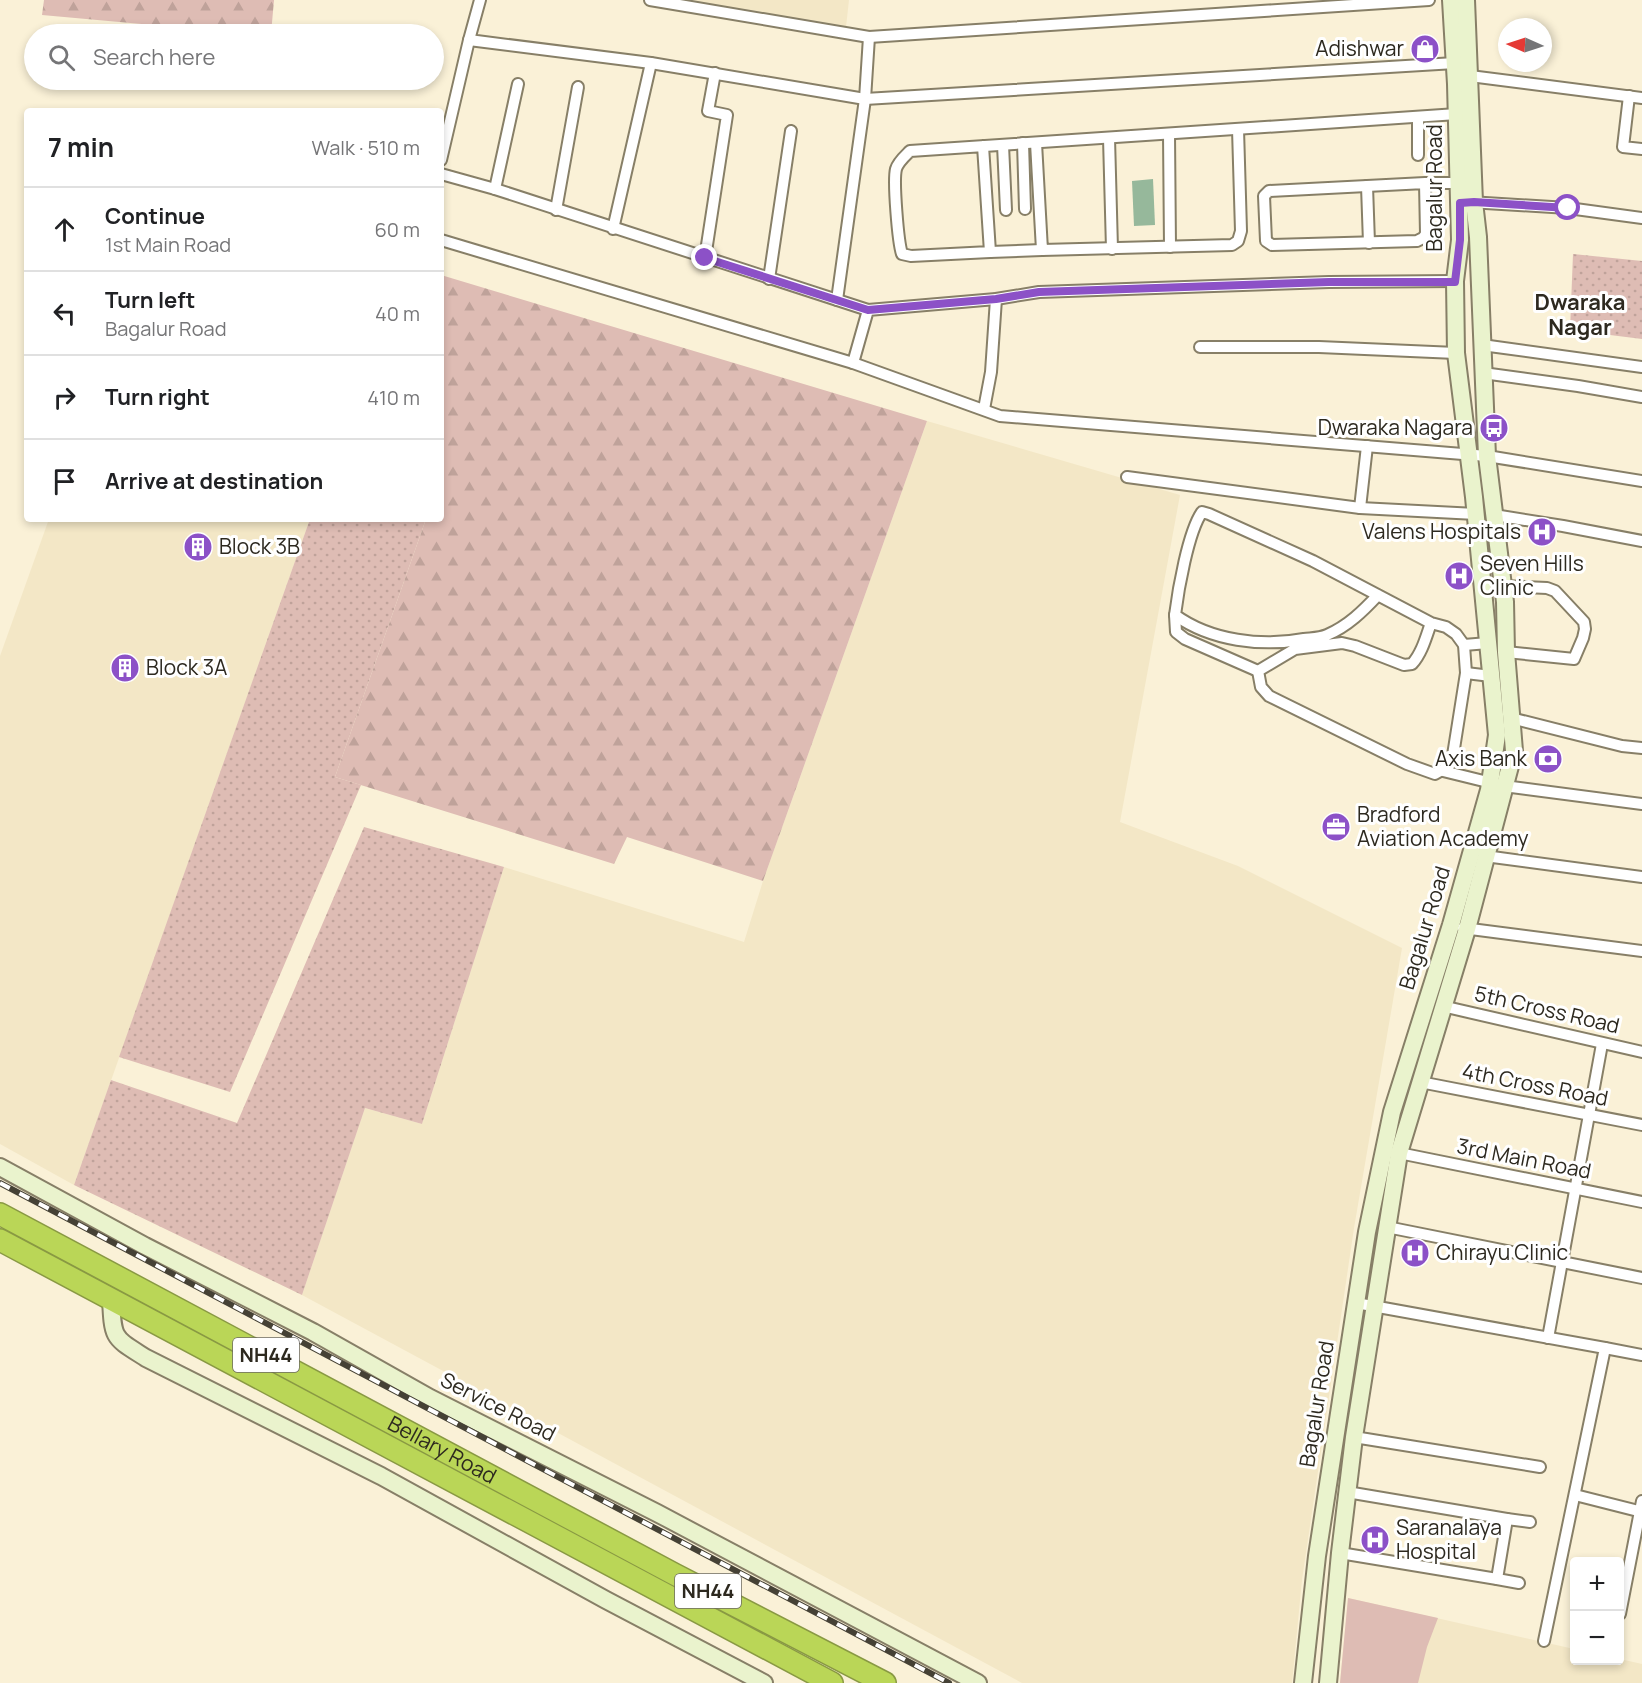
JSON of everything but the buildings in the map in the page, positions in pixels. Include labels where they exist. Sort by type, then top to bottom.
[{"type":"highway","name":"Bellary Road","points":[[0,1214],[674,1574],[885,1683]]},
{"type":"highway","name":"Bellary Road","points":[[0,1240],[832,1683]]},
{"type":"main road","name":"Bagalur Road","points":[[1303,1683],[1317,1556],[1367,1232],[1392,1112],[1485,856],[1497,784],[1497,735],[1506,652],[1504,586],[1487,456],[1478,237],[1459,183],[1457,114],[1463,80],[1455,63],[1450,0]]},
{"type":"main road","name":"Bagalur Road","points":[[1328,1683],[1354,1437],[1399,1153],[1443,1006],[1459,927],[1497,784],[1514,751],[1511,718],[1491,676],[1476,514],[1456,353],[1455,282],[1467,202],[1463,80],[1466,0]]},
{"type":"main road","name":"Service Road","points":[[0,1167],[146,1246],[314,1332],[430,1398],[657,1513],[978,1683]]},
{"type":"main road","points":[[111,1299],[112,1322],[117,1339],[146,1359],[381,1476],[764,1683]]},
{"type":"street","points":[[444,148],[480,0]]},
{"type":"street","points":[[650,0],[869,37],[1429,0]]},
{"type":"street","points":[[837,300],[865,99],[869,37]]},
{"type":"street","points":[[470,40],[651,63],[865,99],[1455,63]]},
{"type":"street","points":[[613,229],[651,63]]},
{"type":"street","points":[[705,258],[727,115],[708,111],[715,73]]},
{"type":"street","points":[[1463,80],[1642,98]]},
{"type":"street","points":[[495,189],[518,84]]},
{"type":"street","points":[[556,210],[578,87]]},
{"type":"street","points":[[1629,96],[1623,147],[1642,149]]},
{"type":"street","points":[[1238,129],[1241,231],[1238,241],[1232,245],[911,256],[902,254],[898,242],[896,170],[902,158],[910,151],[1457,114]]},
{"type":"street","points":[[1418,118],[1418,154]]},
{"type":"street","points":[[769,279],[791,131]]},
{"type":"street","points":[[1169,134],[1170,247]]},
{"type":"street","points":[[1109,138],[1112,249]]},
{"type":"street","points":[[1036,142],[1042,250]]},
{"type":"street","points":[[1023,143],[1025,210]]},
{"type":"street","points":[[1003,145],[1006,210]]},
{"type":"street","points":[[983,146],[990,252]]},
{"type":"street","points":[[444,175],[495,189],[868,310],[996,299],[1039,292],[1329,282],[1455,282]]},
{"type":"street","points":[[1425,183],[1426,234],[1417,241],[1272,245],[1266,242],[1264,196],[1269,191],[1425,183],[1459,183]]},
{"type":"street","points":[[1367,186],[1368,243]]},
{"type":"street","points":[[1467,202],[1568,208],[1642,218]]},
{"type":"street","points":[[444,241],[853,363],[1000,416],[1487,456],[1642,481]]},
{"type":"street","points":[[984,409],[991,372],[996,299]]},
{"type":"street","points":[[853,363],[868,310]]},
{"type":"street","points":[[1482,345],[1642,368]]},
{"type":"street","points":[[1200,347],[1319,347],[1456,353]]},
{"type":"street","points":[[1483,373],[1578,386],[1642,398]]},
{"type":"street","points":[[1360,508],[1367,446]]},
{"type":"street","points":[[1126,477],[1360,508],[1476,514]]},
{"type":"street","points":[[1202,512],[1312,561],[1456,634],[1464,645],[1466,673],[1453,755],[1449,766],[1435,774],[1407,764],[1269,696],[1261,687],[1258,671],[1185,639],[1176,632],[1175,615],[1190,544],[1198,517],[1202,512]]},
{"type":"street","points":[[1494,515],[1642,541]]},
{"type":"street","points":[[1504,586],[1547,588],[1555,591],[1584,622],[1585,629],[1574,658],[1506,652]]},
{"type":"street","points":[[1175,615],[1186,623],[1220,636],[1262,643],[1292,642],[1326,636],[1355,619],[1378,595]]},
{"type":"street","points":[[1258,671],[1295,649],[1342,643],[1404,665],[1412,664],[1417,658],[1431,622]]},
{"type":"street","points":[[1464,645],[1488,643]]},
{"type":"street","points":[[1466,673],[1491,676]]},
{"type":"street","points":[[1511,718],[1622,746],[1642,748]]},
{"type":"street","points":[[1443,771],[1497,784],[1642,804]]},
{"type":"street","points":[[1485,856],[1642,877]]},
{"type":"street","points":[[1459,927],[1642,951]]},
{"type":"street","name":"5th Cross Road","points":[[1443,1006],[1642,1052]]},
{"type":"street","points":[[1548,1338],[1602,1044]]},
{"type":"street","name":"4th Cross Road","points":[[1420,1082],[1642,1125]]},
{"type":"street","name":"3rd Main Road","points":[[1399,1153],[1642,1202]]},
{"type":"street","points":[[1387,1227],[1642,1278]]},
{"type":"street","points":[[1356,1303],[1642,1355]]},
{"type":"street","points":[[1544,1641],[1605,1348]]},
{"type":"street","points":[[1354,1437],[1540,1467]]},
{"type":"street","points":[[1347,1492],[1530,1522]]},
{"type":"street","points":[[1575,1495],[1641,1508],[1621,1611]]},
{"type":"street","points":[[1497,1580],[1507,1519]]},
{"type":"street","points":[[1340,1553],[1519,1583]]},
{"type":"shaded area","points":[[680,0],[849,0],[846,27]]},
{"type":"shaded area","points":[[1153,179],[1155,225],[1134,226],[1132,181]]},
{"type":"shaded area","points":[[927,421],[1180,495],[1120,822],[1238,866],[1402,948],[1354,1228],[1302,1580],[1292,1683],[1022,1683],[302,1295],[365,1108],[422,1124],[504,867],[744,942],[763,881]]},
{"type":"shaded area","points":[[48,522],[309,522],[74,1185],[0,1144],[0,656]]},
{"type":"shaded area","points":[[1348,1598],[1570,1648],[1570,1665],[1624,1665],[1624,1660],[1642,1664],[1642,1683],[1340,1683]]},
{"type":"green space","points":[[44,0],[274,0],[272,24],[141,24],[42,15]]},
{"type":"green space","points":[[1573,254],[1642,261],[1642,339],[1570,330]]},
{"type":"green space","points":[[444,276],[927,421],[763,881],[627,837],[614,864],[335,777],[425,522],[444,522]]},
{"type":"green space","points":[[309,522],[425,522],[335,777],[361,785],[230,1092],[119,1057]]},
{"type":"green space","points":[[364,827],[504,867],[422,1124],[365,1108],[302,1295],[74,1185],[111,1080],[237,1123]]},
{"type":"green space","points":[[1348,1598],[1438,1618],[1427,1647],[1418,1683],[1340,1683]]},
{"type":"railway","points":[[0,1183],[949,1683]]},
{"type":"place","name":"Adishwar","points":[[1425,49]]},
{"type":"place","name":"Dwaraka Nagara","points":[[1494,428]]},
{"type":"place","name":"Valens Hospitals","points":[[1542,532]]},
{"type":"place","name":"Block 3B","points":[[198,547]]},
{"type":"place","name":"Seven Hills Clinic","points":[[1459,576]]},
{"type":"place","name":"Block 3A","points":[[125,668]]},
{"type":"place","name":"Axis Bank","points":[[1548,759]]},
{"type":"place","name":"Bradford Aviation Academy","points":[[1336,827]]},
{"type":"place","name":"Chirayu Clinic","points":[[1415,1253]]},
{"type":"place","name":"Saranalaya Hospital","points":[[1375,1540]]},
{"type":"district","name":"Dwaraka Nagar","points":[[1580,314]]},
{"type":"route","points":[[705,258],[868,310],[996,299],[1039,292],[1329,282],[1455,282],[1460,240],[1460,203],[1568,208]]}]
